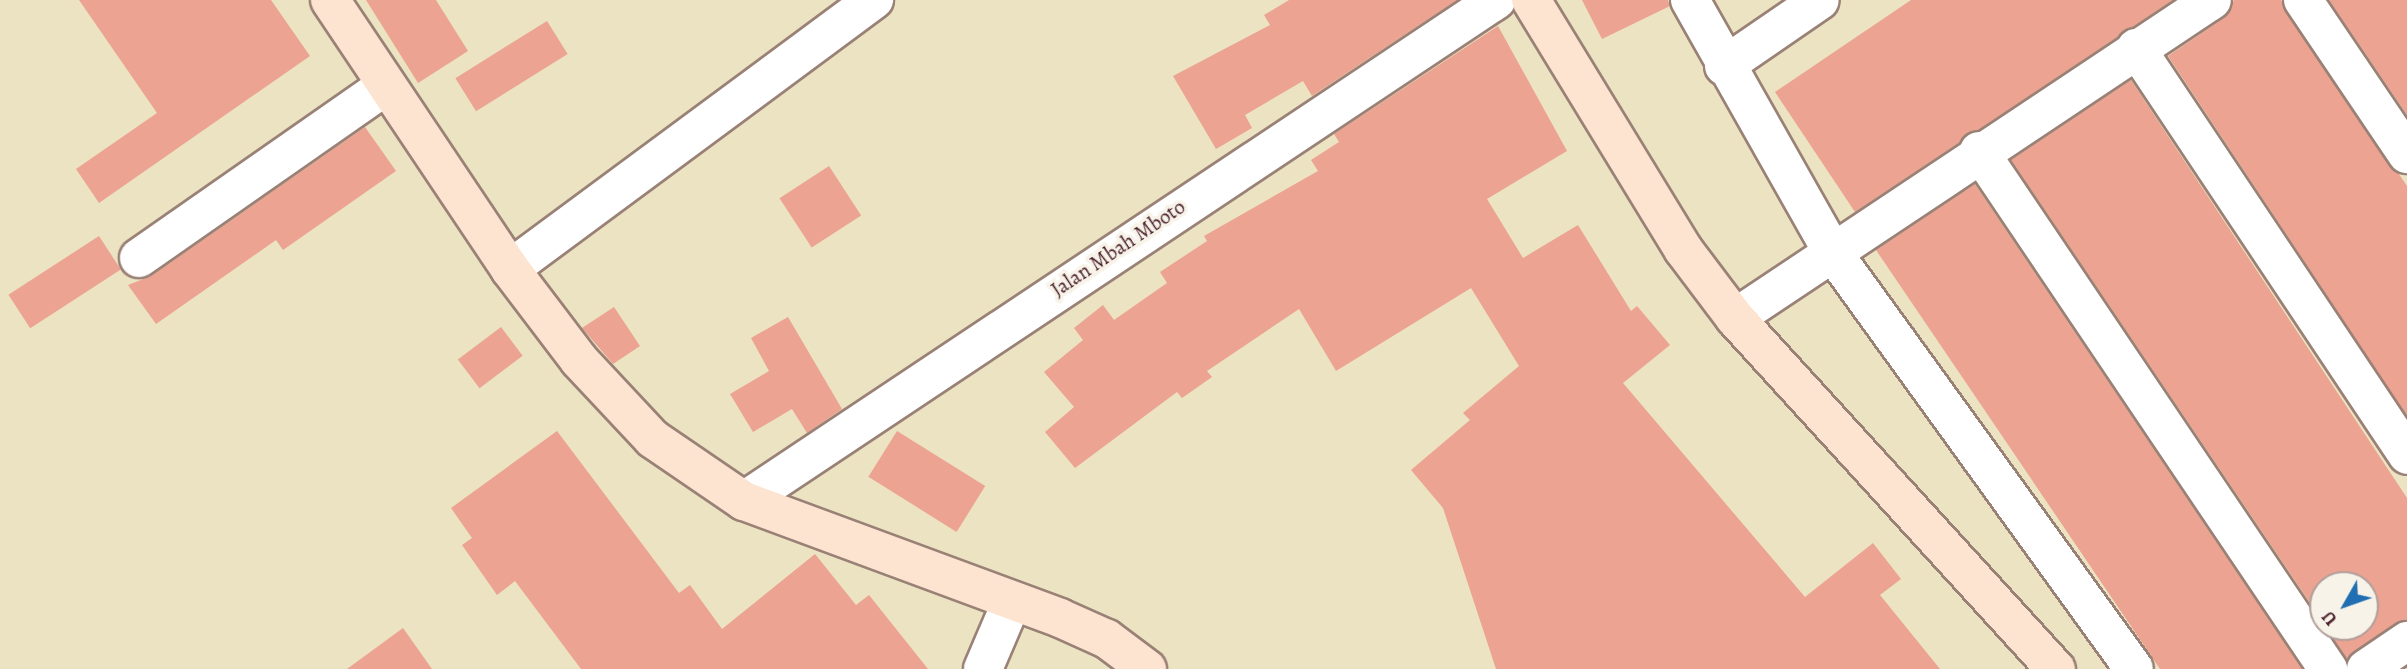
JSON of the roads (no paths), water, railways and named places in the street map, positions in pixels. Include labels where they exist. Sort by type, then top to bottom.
[{"type":"street","points":[[330,0],[383,88],[510,269],[629,416],[698,474],[744,501],[1107,639],[1147,669]]},
{"type":"street","points":[[510,269],[874,0]]},
{"type":"street","name":"Jalan Mbah Mboto","points":[[744,501],[1496,0]]},
{"type":"street","points":[[1531,0],[1682,249],[1735,318],[2056,669]]},
{"type":"street","points":[[1690,0],[1724,66],[1833,253],[2134,669]]},
{"type":"street","points":[[1724,66],[1820,0]]},
{"type":"street","points":[[1735,318],[1979,151],[2212,0]]},
{"type":"street","points":[[2303,0],[2407,154]]},
{"type":"street","points":[[2136,48],[2407,455]]},
{"type":"street","points":[[139,257],[383,88]]},
{"type":"street","points":[[1979,151],[2328,669]]},
{"type":"street","points":[[983,669],[1012,601]]},
{"type":"street","points":[[2366,669],[2407,641]]}]
